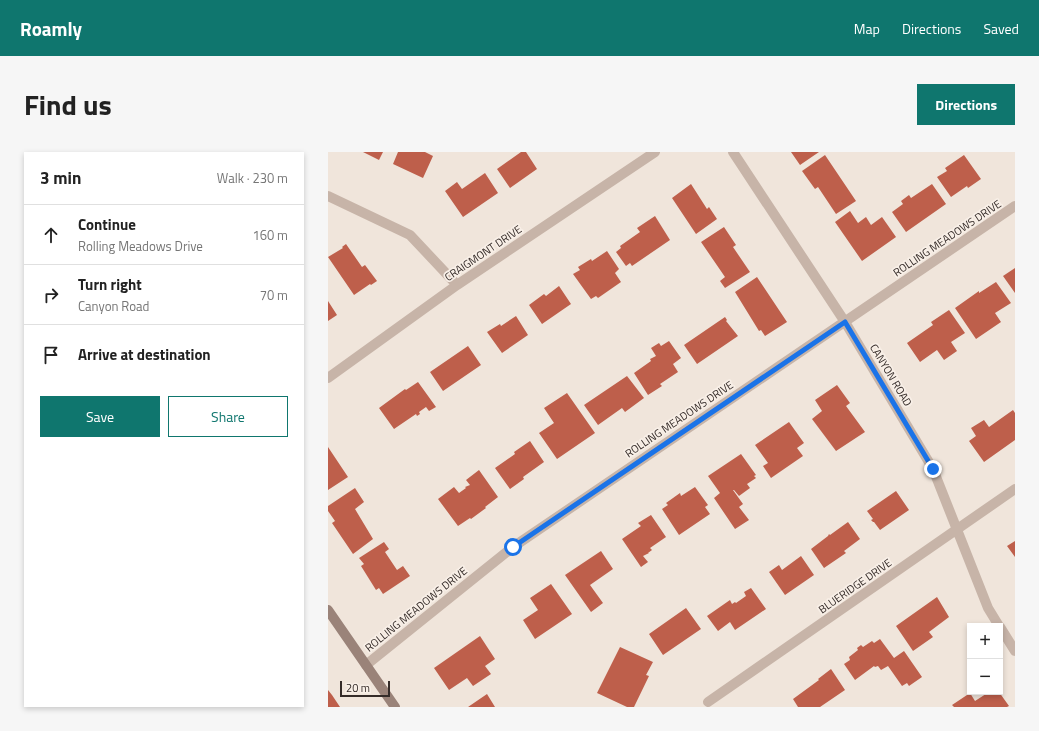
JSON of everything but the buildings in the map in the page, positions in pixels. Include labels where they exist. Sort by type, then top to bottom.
[{"type":"street","name":"CRAIGMONT DRIVE","points":[[328,378],[457,285],[655,152]]},
{"type":"street","name":"CANYON ROAD","points":[[733,152],[845,322],[933,469],[988,608],[997,623]]},
{"type":"street","points":[[328,196],[410,235],[457,285]]},
{"type":"street","name":"ROLLING MEADOWS DRIVE","points":[[366,664],[513,547],[1015,206]]},
{"type":"street","name":"BLUERIDGE DRIVE","points":[[708,702],[1015,490]]},
{"type":"street","points":[[328,610],[395,707]]},
{"type":"street","name":"CANYON ROAD","points":[[1003,632],[1015,651]]},
{"type":"route","points":[[513,547],[845,322],[933,469]]}]
